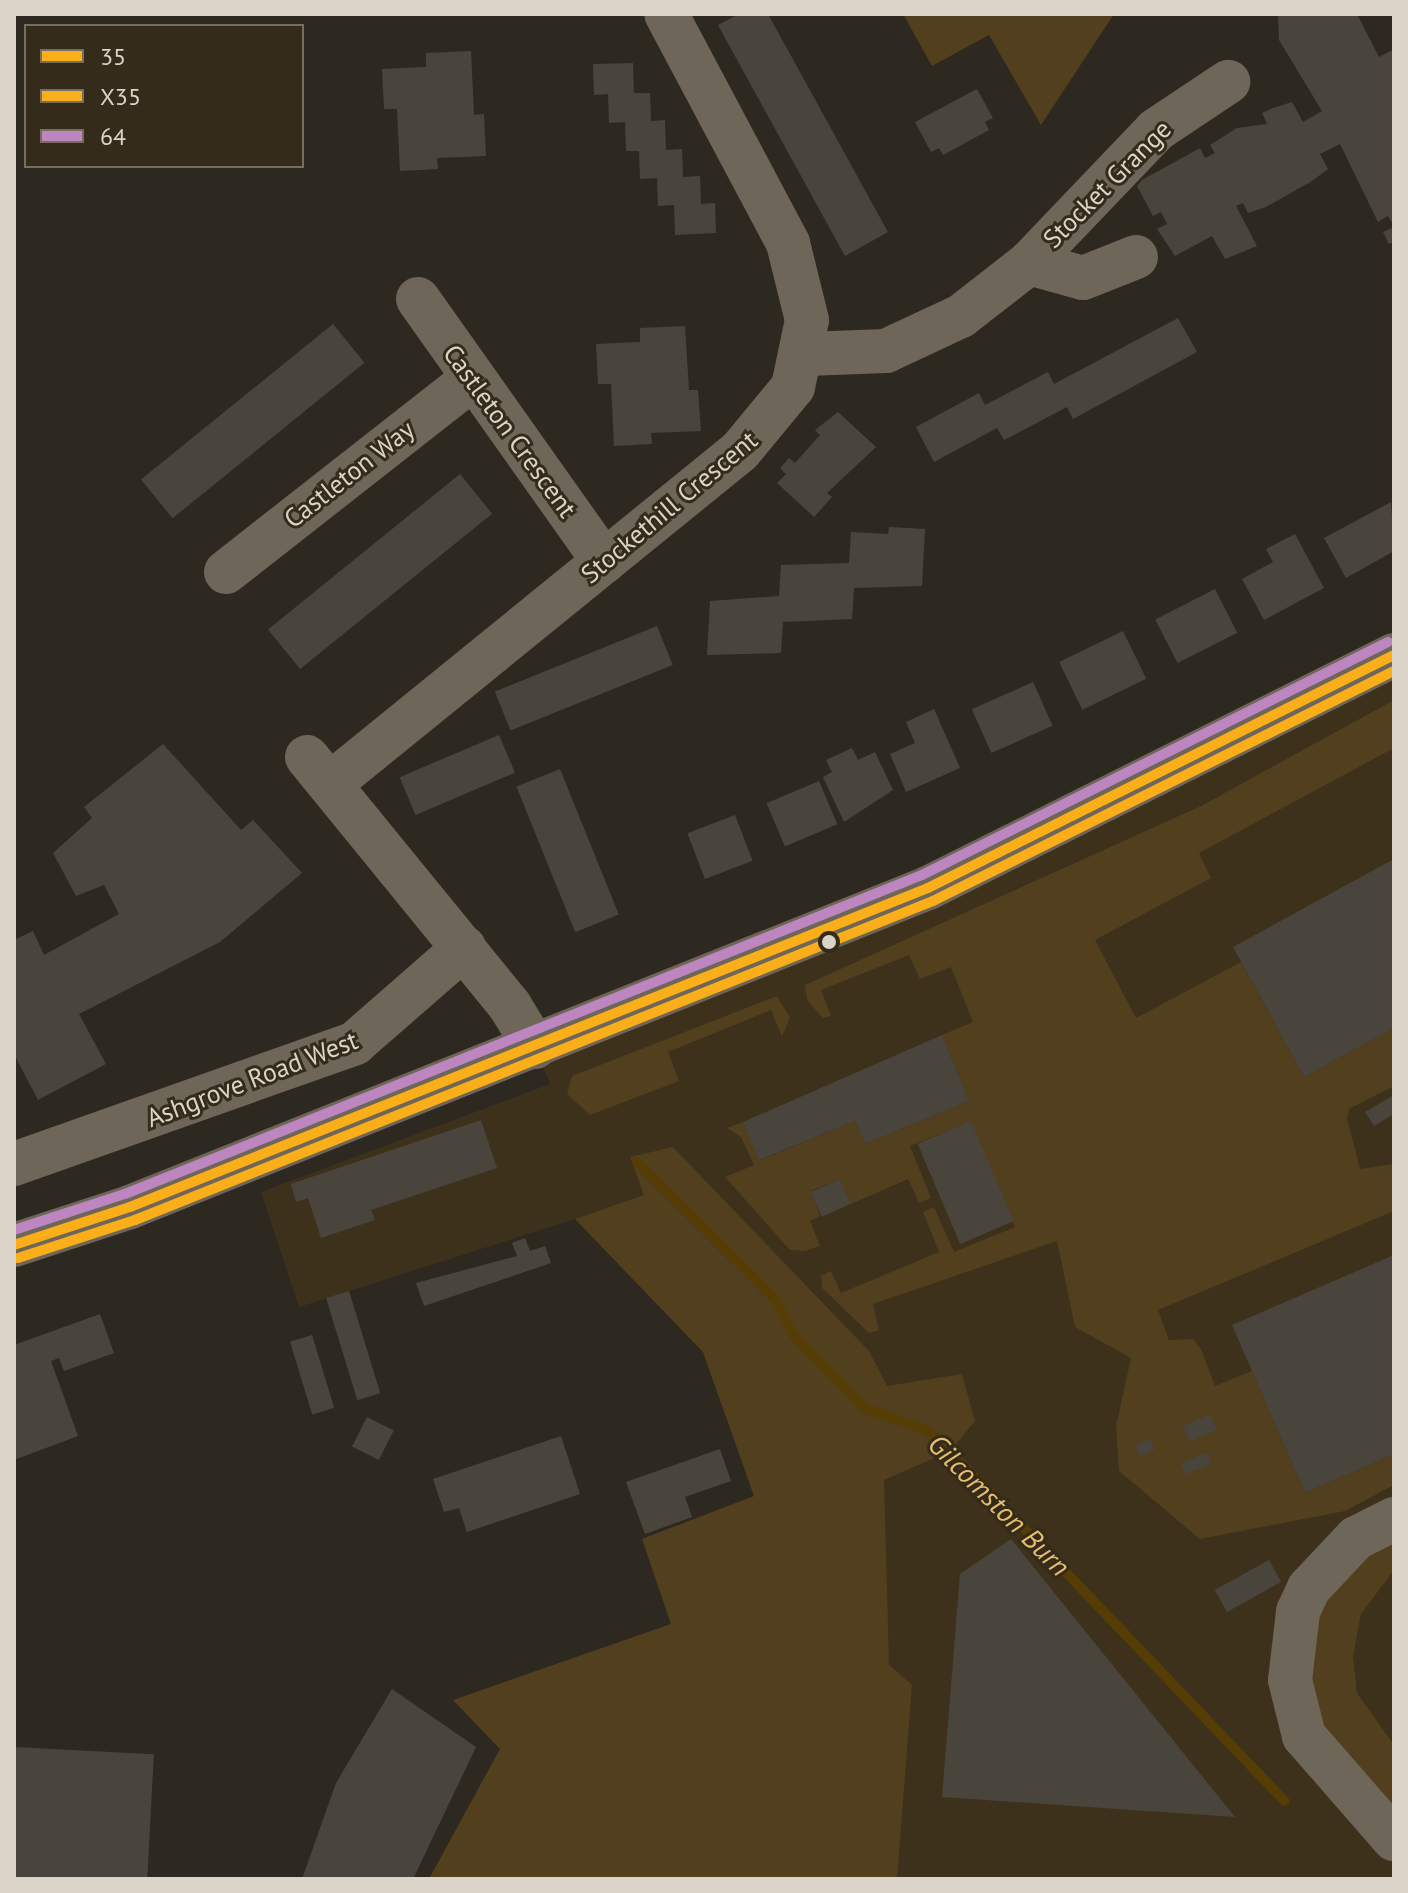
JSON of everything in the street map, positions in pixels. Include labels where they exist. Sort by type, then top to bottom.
[{"type":"street","name":"Stockethill Crescent","points":[[464,948],[318,771],[604,562],[763,428],[793,387],[806,354],[803,297],[788,243],[666,14]]},
{"type":"street","name":"Stocket Grange","points":[[806,354],[860,354],[915,340],[961,316],[1029,263],[1156,130],[1228,82]]},
{"type":"street","name":"Stocket Grange","points":[[1029,263],[1083,278],[1136,257]]},
{"type":"street","name":"Castleton Crescent","points":[[418,299],[604,562]]},
{"type":"street","name":"Castleton Way","points":[[226,572],[473,378]]},
{"type":"street","points":[[14,1245],[535,1047],[928,888],[1394,655]]},
{"type":"street","points":[[464,948],[535,1047]]},
{"type":"street","name":"Ashgrove Road West","points":[[14,1164],[355,1043],[464,948]]},
{"type":"street","points":[[14,1218],[396,1101]]},
{"type":"street","points":[[1394,1519],[1356,1538],[1309,1588],[1298,1612],[1290,1680],[1304,1736],[1394,1839]]},
{"type":"shaded area","points":[[903,14],[1114,14],[1041,125],[989,35],[932,66]]},
{"type":"shaded area","points":[[1394,655],[1394,1879],[429,1879],[500,1749],[453,1700],[671,1624],[642,1539],[754,1496],[703,1352],[575,1219],[299,1307],[261,1192],[550,1084],[535,1047]]},
{"type":"shaded area","points":[[1394,700],[1394,748],[1199,853],[1211,878],[1095,940],[1136,1018],[1241,962],[1304,1077],[1394,1028],[1394,1086],[1349,1109],[1347,1118],[1360,1169],[1394,1164],[1394,1211],[1158,1310],[1169,1340],[1193,1339],[1201,1349],[1215,1386],[1252,1371],[1305,1493],[1394,1454],[1394,1485],[1345,1511],[1200,1539],[1119,1471],[1116,1426],[1131,1358],[1075,1327],[1057,1241],[873,1304],[879,1330],[869,1333],[822,1288],[821,1276],[831,1271],[841,1293],[939,1252],[923,1212],[934,1207],[954,1252],[1015,1227],[970,1122],[910,1146],[931,1198],[919,1203],[908,1179],[851,1204],[840,1179],[811,1191],[820,1216],[810,1221],[820,1246],[804,1251],[790,1250],[725,1177],[754,1165],[741,1137],[727,1128],[743,1122],[760,1160],[855,1121],[865,1144],[969,1101],[942,1035],[973,1022],[951,967],[920,979],[909,955],[821,990],[831,1016],[823,1018],[807,1000],[805,985],[1201,806]]},
{"type":"shaded area","points":[[777,996],[790,1018],[782,1037],[771,1010],[668,1052],[679,1081],[590,1115],[567,1094],[572,1076]]},
{"type":"shaded area","points":[[673,1147],[869,1351],[887,1386],[962,1374],[975,1421],[950,1451],[884,1480],[889,1665],[912,1685],[897,1879],[429,1879],[500,1749],[453,1700],[671,1624],[642,1539],[754,1496],[703,1352],[575,1219],[644,1195],[630,1157]]},
{"type":"shaded area","points":[[1394,1538],[1394,1570],[1361,1614],[1353,1656],[1357,1693],[1394,1745],[1394,1811],[1327,1736],[1309,1691],[1310,1640],[1326,1590],[1358,1557]]},
{"type":"building","points":[[739,14],[768,14],[888,232],[845,256],[718,25]]},
{"type":"building","points":[[1278,14],[1357,14],[1379,57],[1394,49],[1394,226],[1388,216],[1378,222],[1340,144],[1320,154],[1328,169],[1312,181],[1266,207],[1248,213],[1243,203],[1236,206],[1257,246],[1225,259],[1212,236],[1175,256],[1157,229],[1167,224],[1161,212],[1153,216],[1137,186],[1142,180],[1200,148],[1205,158],[1215,153],[1210,145],[1237,128],[1267,124],[1262,113],[1273,108],[1292,102],[1303,122],[1322,111],[1279,40]]},
{"type":"building","points":[[471,51],[474,115],[484,114],[486,156],[437,158],[438,169],[400,171],[397,109],[384,109],[382,69],[426,67],[426,53]]},
{"type":"building","points":[[633,63],[634,93],[650,93],[651,121],[665,120],[666,150],[682,149],[683,177],[700,176],[701,204],[715,203],[716,233],[675,235],[674,205],[658,206],[657,178],[640,179],[639,151],[626,151],[625,122],[609,123],[608,94],[594,95],[593,64]]},
{"type":"building","points":[[977,89],[993,118],[985,122],[989,130],[943,155],[939,148],[931,152],[915,122]]},
{"type":"building","points":[[1394,227],[1394,242],[1389,244],[1383,232]]},
{"type":"building","points":[[1178,318],[1197,352],[1073,419],[1067,407],[1004,440],[997,428],[934,462],[916,427],[979,393],[985,405],[1048,372],[1054,384]]},
{"type":"building","points":[[333,324],[364,363],[173,518],[141,479]]},
{"type":"building","points":[[685,326],[689,390],[698,390],[701,431],[651,433],[652,444],[614,446],[611,384],[598,384],[596,344],[640,342],[640,328]]},
{"type":"building","points":[[838,412],[876,447],[827,493],[832,497],[814,517],[777,483],[786,474],[780,468],[789,458],[795,463],[820,435],[815,430]]},
{"type":"building","points":[[460,474],[492,514],[300,669],[268,629]]},
{"type":"building","points":[[1391,502],[1394,551],[1346,578],[1324,538]]},
{"type":"building","points":[[889,527],[925,529],[922,586],[854,588],[852,619],[783,622],[781,653],[707,655],[710,601],[779,596],[781,565],[849,563],[851,532],[888,534]]},
{"type":"building","points":[[1295,534],[1324,588],[1264,620],[1242,579],[1273,562],[1266,549]]},
{"type":"building","points":[[1215,589],[1237,633],[1178,663],[1155,619]]},
{"type":"building","points":[[657,626],[673,665],[510,730],[495,692]]},
{"type":"building","points":[[1123,631],[1146,679],[1082,710],[1059,662]]},
{"type":"building","points":[[1033,682],[1053,726],[991,753],[972,709]]},
{"type":"building","points":[[934,709],[960,768],[906,792],[890,754],[915,743],[906,722]]},
{"type":"building","points":[[499,735],[515,773],[416,815],[400,777]]},
{"type":"building","points":[[163,744],[241,830],[253,820],[302,873],[220,942],[79,1014],[106,1064],[38,1100],[14,1054],[14,940],[33,931],[44,955],[119,914],[104,885],[76,896],[53,853],[92,818],[84,807]]},
{"type":"building","points":[[852,748],[858,760],[875,752],[893,790],[844,822],[823,777],[832,772],[826,760]]},
{"type":"building","points":[[560,769],[619,915],[575,932],[516,787]]},
{"type":"building","points":[[819,781],[837,824],[785,847],[767,803]]},
{"type":"building","points":[[735,815],[753,861],[705,879],[687,833]]},
{"type":"building","points":[[1394,859],[1394,1028],[1304,1077],[1233,947]]},
{"type":"building","points":[[942,1035],[969,1101],[865,1144],[855,1121],[759,1160],[743,1122]]},
{"type":"building","points":[[1394,1095],[1394,1114],[1374,1126],[1365,1112]]},
{"type":"building","points":[[481,1120],[497,1168],[371,1210],[375,1220],[321,1238],[308,1198],[296,1202],[291,1184]]},
{"type":"building","points":[[971,1121],[1014,1221],[960,1244],[918,1144]]},
{"type":"building","points":[[840,1179],[851,1204],[822,1217],[811,1192]]},
{"type":"building","points":[[525,1238],[530,1251],[545,1246],[551,1263],[424,1306],[416,1283],[517,1256],[512,1243]]},
{"type":"building","points":[[1394,1255],[1394,1454],[1305,1493],[1232,1325]]},
{"type":"building","points":[[349,1291],[380,1393],[357,1400],[326,1298]]},
{"type":"building","points":[[100,1314],[114,1353],[64,1371],[59,1358],[51,1361],[78,1436],[14,1460],[14,1345]]},
{"type":"building","points":[[312,1335],[334,1408],[312,1414],[290,1342]]},
{"type":"building","points":[[1210,1414],[1217,1430],[1190,1442],[1183,1426]]},
{"type":"building","points":[[367,1417],[394,1431],[379,1460],[352,1446]]},
{"type":"building","points":[[561,1436],[580,1494],[467,1532],[459,1508],[444,1512],[433,1479]]},
{"type":"building","points":[[1150,1439],[1155,1450],[1140,1456],[1135,1446]]},
{"type":"building","points":[[720,1449],[731,1481],[685,1497],[692,1517],[645,1534],[626,1482]]},
{"type":"building","points":[[1207,1452],[1212,1463],[1185,1475],[1181,1464]]},
{"type":"building","points":[[1011,1539],[1235,1817],[942,1797],[960,1574]]},
{"type":"building","points":[[1269,1560],[1281,1582],[1227,1612],[1215,1590]]},
{"type":"building","points":[[392,1689],[476,1747],[413,1879],[302,1879],[336,1783]]},
{"type":"building","points":[[14,1747],[154,1754],[147,1879],[14,1879]]},
{"type":"waterway","name":"Gilcomston Burn","points":[[637,1162],[775,1299],[795,1337],[866,1409],[927,1430],[950,1451],[1284,1801]]},
{"type":"transit line","name":"64","points":[[14,1230],[125,1194],[922,875],[1388,642]]},
{"type":"transit line","name":"35","points":[[14,1245],[130,1207],[928,888],[1394,655]]},
{"type":"transit line","name":"X35","points":[[18,1258],[135,1220],[933,901],[1394,671]]}]
